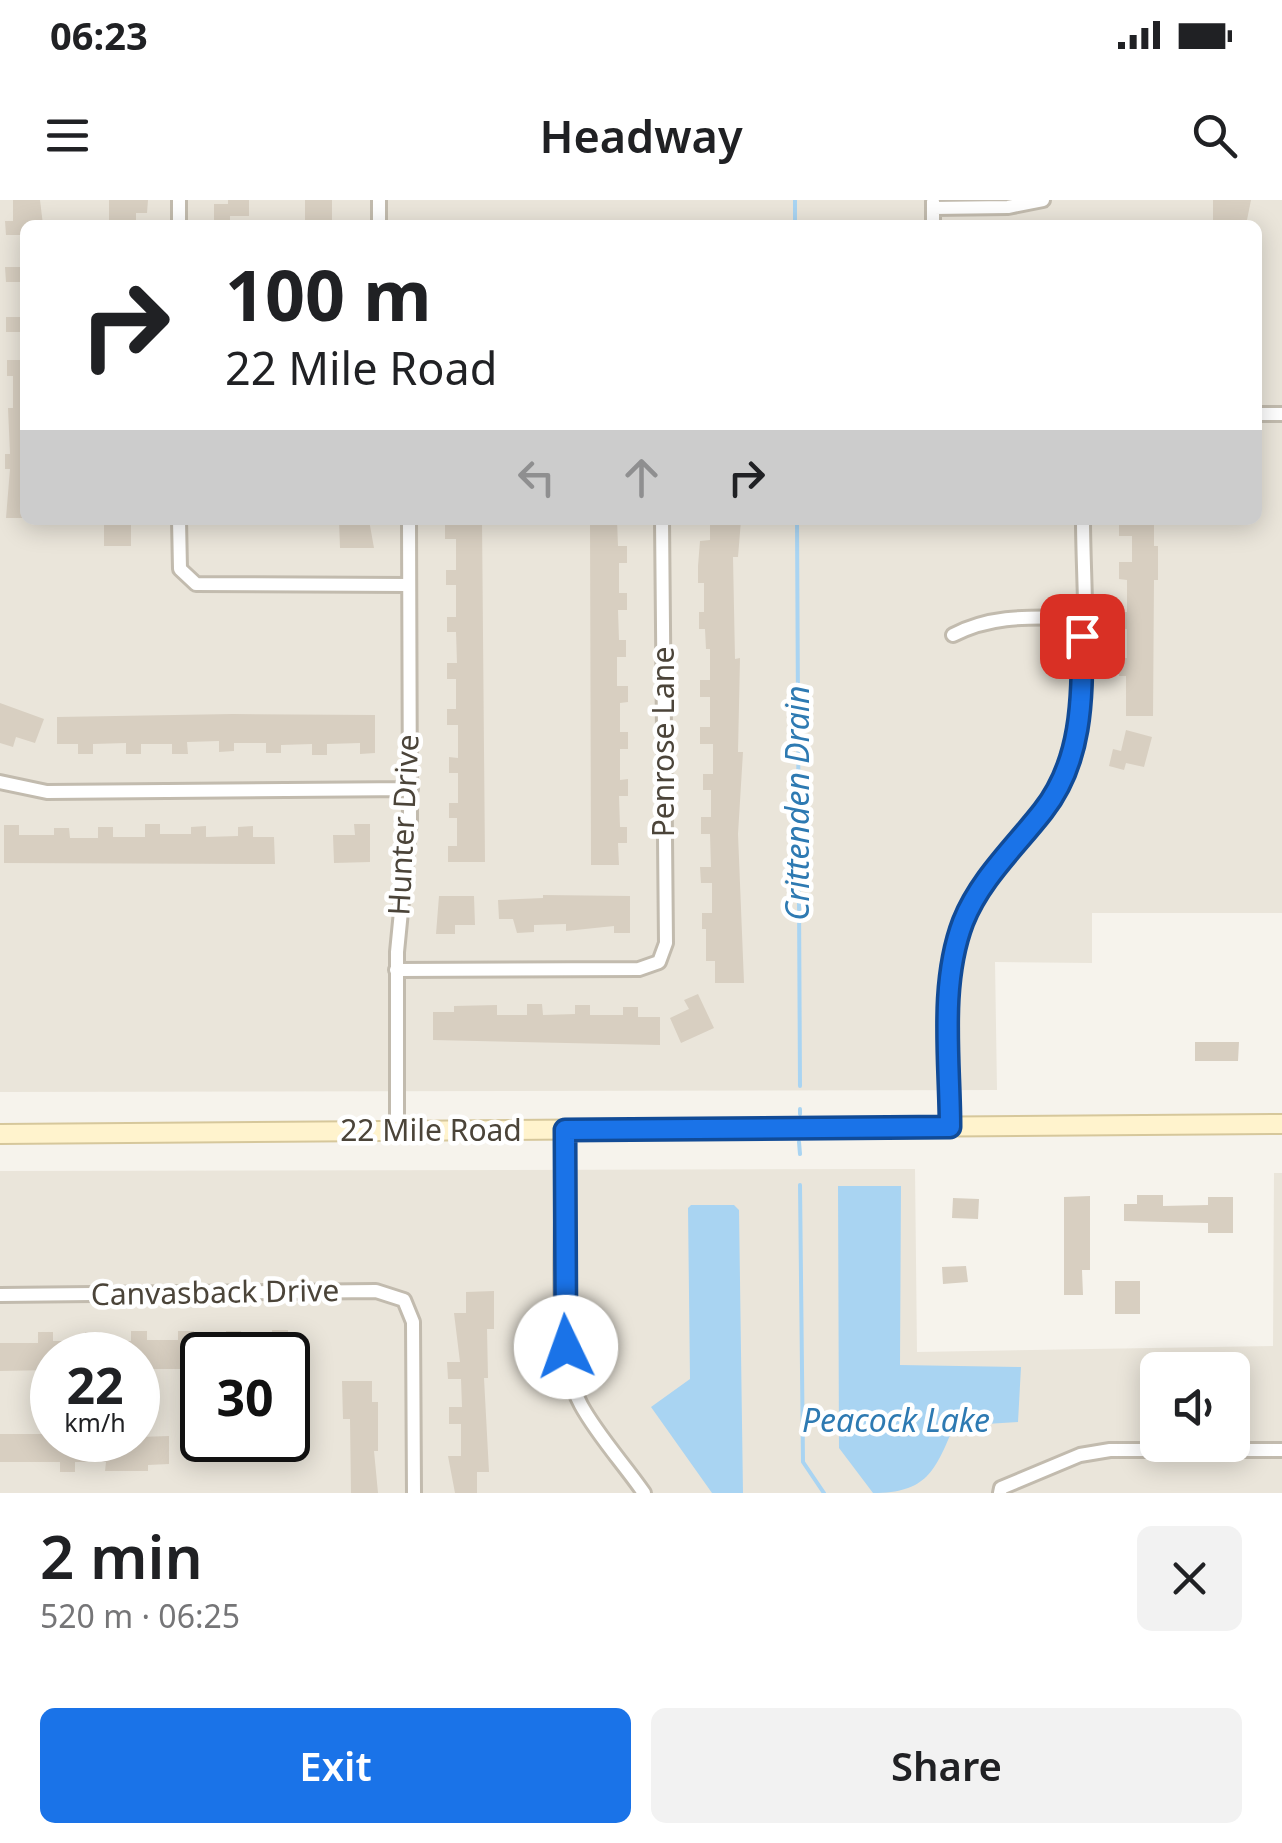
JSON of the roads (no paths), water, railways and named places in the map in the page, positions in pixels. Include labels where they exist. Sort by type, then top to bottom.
[{"type":"street","points":[[933,204],[1008,207],[1043,200]]},
{"type":"street","points":[[178,525],[178,561],[186,580],[207,585],[409,586]]},
{"type":"street","name":"Hunter Drive","points":[[397,1131],[396,970],[411,789],[409,525]]},
{"type":"street","name":"Penrose Lane","points":[[396,970],[639,969],[659,962],[666,943],[662,525]]},
{"type":"street","points":[[950,1127],[950,989],[956,943],[974,900],[1046,808],[1068,766],[1080,719],[1083,525]]},
{"type":"street","points":[[953,635],[974,624],[1008,617],[1082,618]]},
{"type":"street","points":[[0,782],[47,792],[411,789]]},
{"type":"street","name":"22 Mile Road","points":[[0,1134],[1282,1124]]},
{"type":"street","points":[[565,1130],[564,1320],[569,1374],[581,1404],[644,1493]]},
{"type":"street","name":"Canvasback Drive","points":[[0,1295],[376,1291],[404,1300],[413,1322],[414,1493]]},
{"type":"street","points":[[1001,1491],[1080,1455],[1110,1450],[1282,1450]]},
{"type":"water","name":"Peacock Lake","points":[[838,1186],[901,1186],[900,1365],[1021,1367],[1018,1422],[954,1426],[927,1476],[906,1489],[891,1492],[873,1493],[839,1448]]},
{"type":"water","points":[[691,1205],[734,1205],[739,1210],[743,1493],[712,1493],[651,1407],[690,1379]]},
{"type":"waterway","name":"Crittenden Drain","points":[[795,200],[795,220]]},
{"type":"waterway","name":"Crittenden Drain","points":[[797,525],[800,1086]]},
{"type":"waterway","name":"Crittenden Drain","points":[[800,1109],[800,1114]]},
{"type":"waterway","name":"Crittenden Drain","points":[[799,1142],[800,1154]]},
{"type":"waterway","name":"Crittenden Drain","points":[[800,1185],[803,1462],[824,1493]]}]
